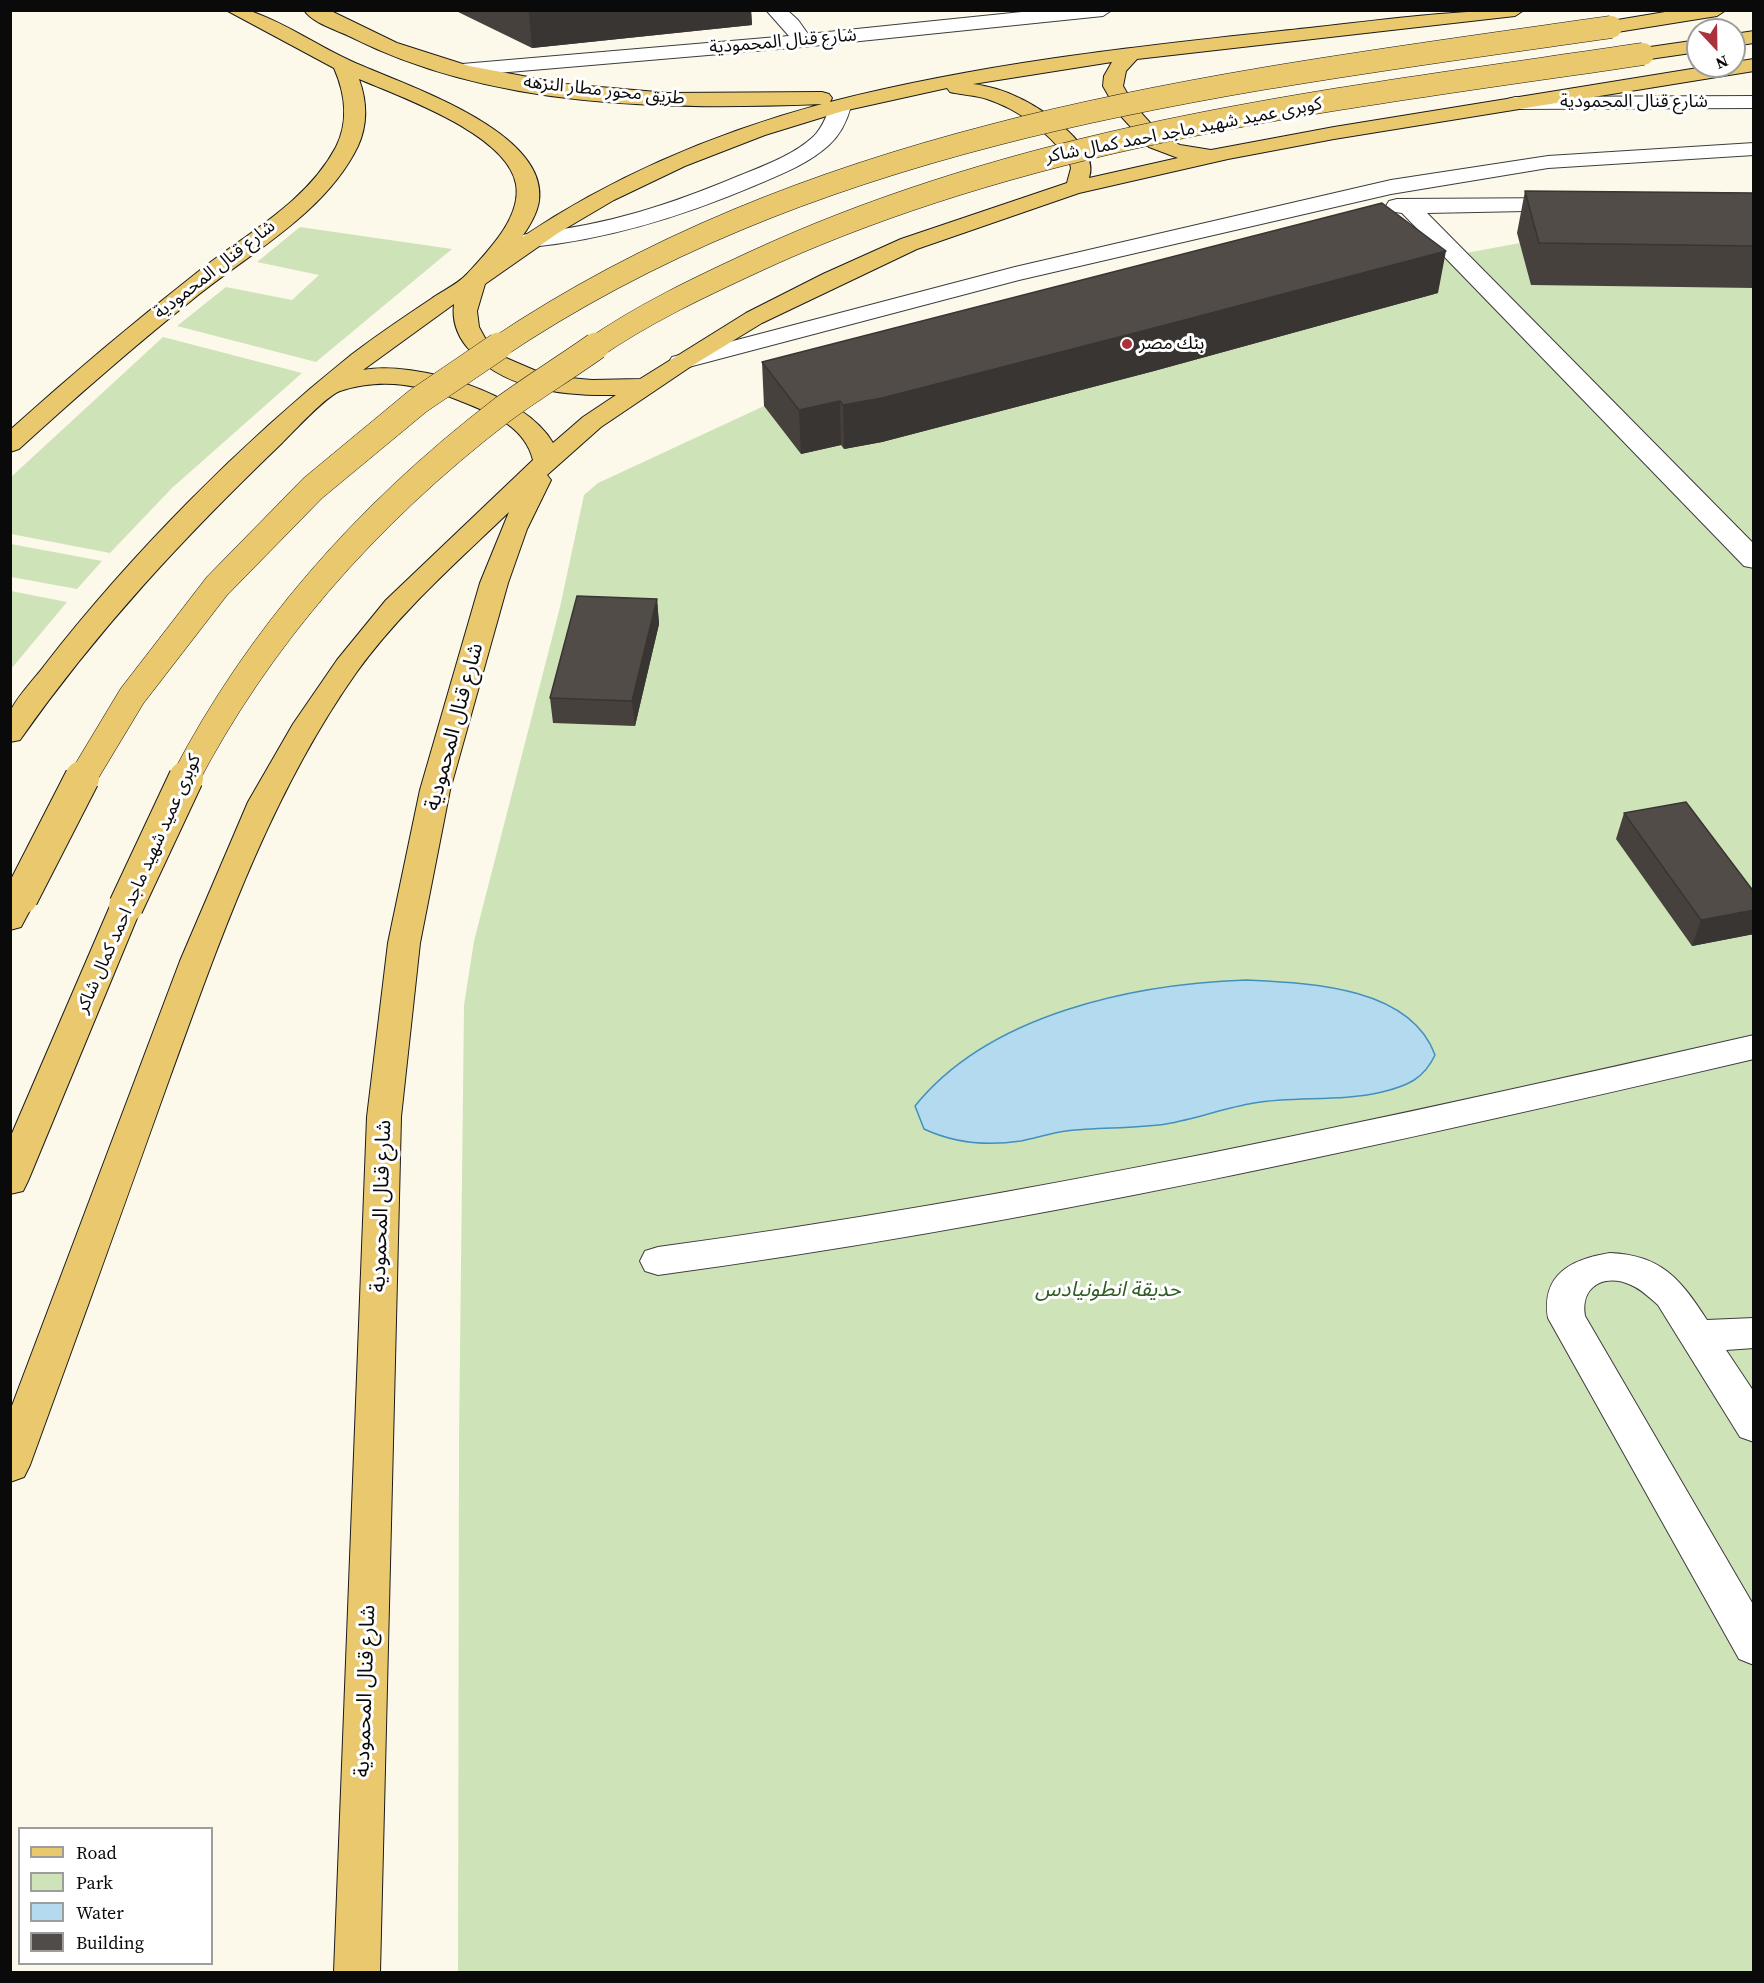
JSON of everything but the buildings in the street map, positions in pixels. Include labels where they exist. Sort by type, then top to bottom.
[{"type":"main road","points":[[234,10],[476,128],[504,146],[518,162],[526,180],[527,199],[523,218],[512,238],[475,280],[468,296],[466,312],[474,345],[490,360],[542,382],[576,387],[642,386]]},
{"type":"main road","name":"طريق محور مطار النزهه","points":[[313,10],[375,41],[416,57],[462,70],[549,87],[676,100],[776,100],[908,91]]},
{"type":"main road","points":[[10,733],[40,690],[107,604],[224,482],[326,388],[374,349],[531,240],[625,185],[676,162],[784,122],[841,106],[993,74],[1134,52],[1406,24],[1515,10]]},
{"type":"main road","name":"كوبرى عميد شهيد ماجد احمد كمال شاكر","points":[[16,908],[73,791],[133,694],[200,608],[270,530],[329,474],[390,422],[454,375],[587,292],[666,252],[798,195],[945,146],[1038,122],[1228,84],[1717,10]]},
{"type":"main road","name":"كوبرى عميد شهيد ماجد احمد كمال شاكر","points":[[10,1181],[167,814],[207,737],[247,673],[304,596],[360,533],[418,477],[479,426],[608,337],[744,264],[825,229],[961,181],[1035,160],[1199,124],[1686,48]]},
{"type":"main road","points":[[1134,52],[1118,67],[1112,85],[1115,94],[1149,137],[1161,146],[1179,152],[1228,153]]},
{"type":"main road","name":"شارع قنال المحمودية","points":[[10,444],[129,340],[290,212],[334,167],[347,145],[354,123],[356,102],[352,82],[342,64]]},
{"type":"main road","points":[[10,1466],[196,961],[263,802],[303,731],[340,675],[389,615],[451,551],[592,422],[642,386],[754,318],[850,270],[959,225],[1073,188],[1228,153],[1514,103],[1754,65]]},
{"type":"main road","points":[[908,91],[967,89],[986,92],[1019,103],[1031,111],[1080,159],[1082,168],[1073,188]]},
{"type":"main road","points":[[326,388],[376,375],[403,376],[429,382],[512,415],[530,429],[542,445],[546,462]]},
{"type":"main road","name":"شارع قنال المحمودية","points":[[357,1972],[384,1117],[404,943],[435,790],[494,583],[514,529],[546,462]]},
{"type":"street","points":[[775,10],[791,24],[802,41]]},
{"type":"street","name":"شارع قنال المحمودية","points":[[462,70],[802,41],[1103,10]]},
{"type":"street","name":"شارع قنال المحمودية","points":[[1514,103],[1754,102]]},
{"type":"street","points":[[531,240],[563,238],[620,227],[729,189],[800,156],[821,140],[835,123],[841,106]]},
{"type":"street","points":[[681,362],[1015,274],[1390,187],[1525,165],[1754,149]]},
{"type":"street","points":[[1315,205],[1590,205]]},
{"type":"street","points":[[1408,206],[1754,560]]},
{"type":"street","points":[[658,1261],[745,1251],[978,1213],[1198,1172],[1754,1047]]},
{"type":"street","points":[[1754,1426],[1671,1295],[1657,1282],[1638,1271],[1608,1266],[1580,1275],[1570,1284],[1564,1297],[1563,1307],[1567,1318],[1754,1646]]},
{"type":"street","points":[[1697,1336],[1754,1333]]},
{"type":"green space","points":[[300,227],[452,249],[316,362],[177,326],[226,287],[292,300],[319,275],[257,262]]},
{"type":"green space","name":"حديقة انطونيادس","points":[[1753,235],[1753,1972],[458,1972],[459,1438],[464,1005],[474,941],[560,607],[584,495],[598,483],[764,406],[1401,265],[1520,243]]},
{"type":"green space","points":[[163,337],[302,373],[172,488],[110,553],[11,534],[11,477]]},
{"type":"green space","points":[[11,544],[102,561],[77,589],[11,577]]},
{"type":"green space","points":[[10,591],[67,602],[11,669]]},
{"type":"water","points":[[1246,980],[1326,987],[1381,1002],[1404,1015],[1422,1032],[1435,1055],[1420,1076],[1391,1090],[1366,1095],[1254,1103],[1166,1124],[1066,1131],[1021,1141],[984,1143],[959,1140],[924,1129],[915,1106],[946,1074],[982,1048],[1022,1027],[1066,1010],[1111,997],[1157,988]]},
{"type":"place","name":"بنك مصر","points":[[1127,344]]}]
